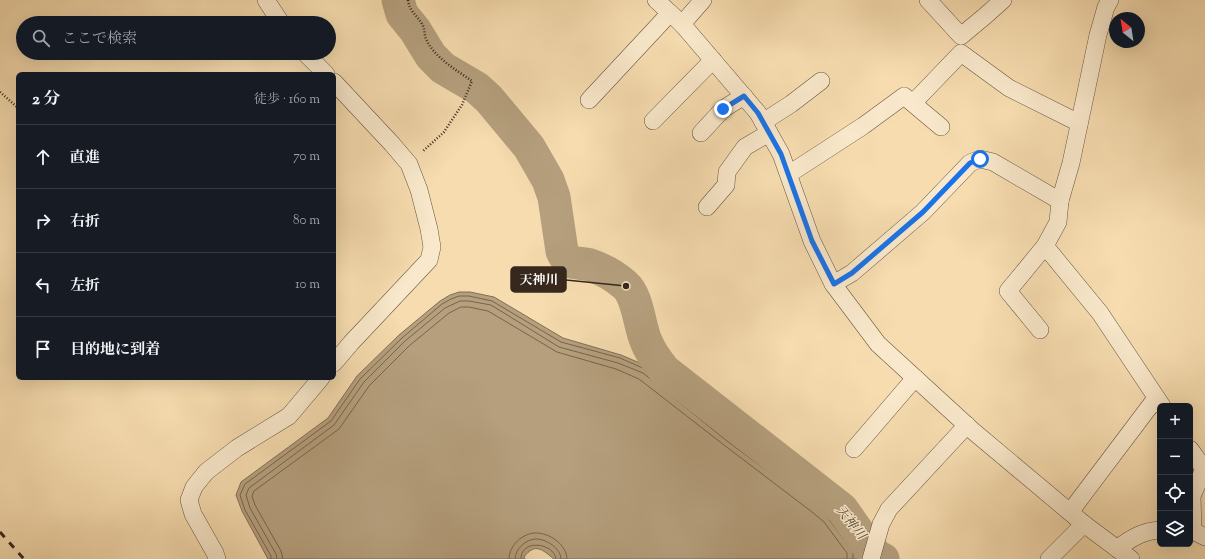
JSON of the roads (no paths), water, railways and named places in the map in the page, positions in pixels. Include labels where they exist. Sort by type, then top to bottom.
[{"type":"street","points":[[266,0],[276,16]]},
{"type":"street","points":[[656,0],[676,18],[758,113],[781,154],[812,241],[834,284],[878,344],[967,425],[1084,524],[1131,559]]},
{"type":"street","points":[[589,100],[676,18],[703,0]]},
{"type":"street","points":[[913,103],[960,53],[961,36],[928,0]]},
{"type":"street","points":[[961,36],[1002,0]]},
{"type":"street","points":[[1040,330],[1008,291],[1045,246],[1058,222],[1060,201],[1071,163],[1098,35],[1106,7],[1110,0]]},
{"type":"street","points":[[960,53],[1009,88],[1079,123]]},
{"type":"street","points":[[312,60],[324,72]]},
{"type":"street","points":[[653,121],[713,60]]},
{"type":"street","points":[[706,207],[726,185],[727,172],[745,147],[791,104],[821,81]]},
{"type":"street","points":[[336,84],[409,164],[419,190],[432,247],[429,260],[336,361]]},
{"type":"street","points":[[701,133],[723,109],[744,96]]},
{"type":"street","points":[[789,174],[862,126],[904,96],[941,127]]},
{"type":"street","points":[[834,284],[852,273],[923,212],[970,163],[980,159],[993,162],[1060,201]]},
{"type":"street","points":[[1045,246],[1100,313],[1159,402],[1070,512]]},
{"type":"street","points":[[854,449],[915,378]]},
{"type":"street","points":[[217,559],[192,514],[189,500],[194,487],[206,472],[237,448],[289,416],[319,380]]},
{"type":"street","points":[[872,554],[881,524],[889,509],[967,425]]},
{"type":"street","points":[[1193,453],[1204,469],[1192,496],[1198,531]]},
{"type":"street","points":[[1049,559],[1084,524]]},
{"type":"street","points":[[1117,549],[1137,535],[1151,530],[1157,530]]},
{"type":"water","points":[[459,292],[470,292],[494,297],[563,338],[621,355],[647,366],[835,512],[863,551],[862,559],[554,559],[543,550],[535,549],[528,552],[524,557],[525,559],[268,559],[242,511],[236,495],[241,482],[328,418],[357,376],[399,335],[440,301]]},
{"type":"waterway","name":"天神川","points":[[398,0],[402,14],[415,30],[431,56],[443,68],[477,88],[489,99],[529,147],[548,180],[554,197],[562,251],[566,258],[569,261],[588,264],[599,269],[613,276],[625,285],[636,303],[648,345],[664,370],[842,509],[868,546],[878,557],[883,559]]},
{"type":"railway","points":[[0,532],[24,559]]},
{"type":"place","name":"天神川","points":[[626,286]]}]
